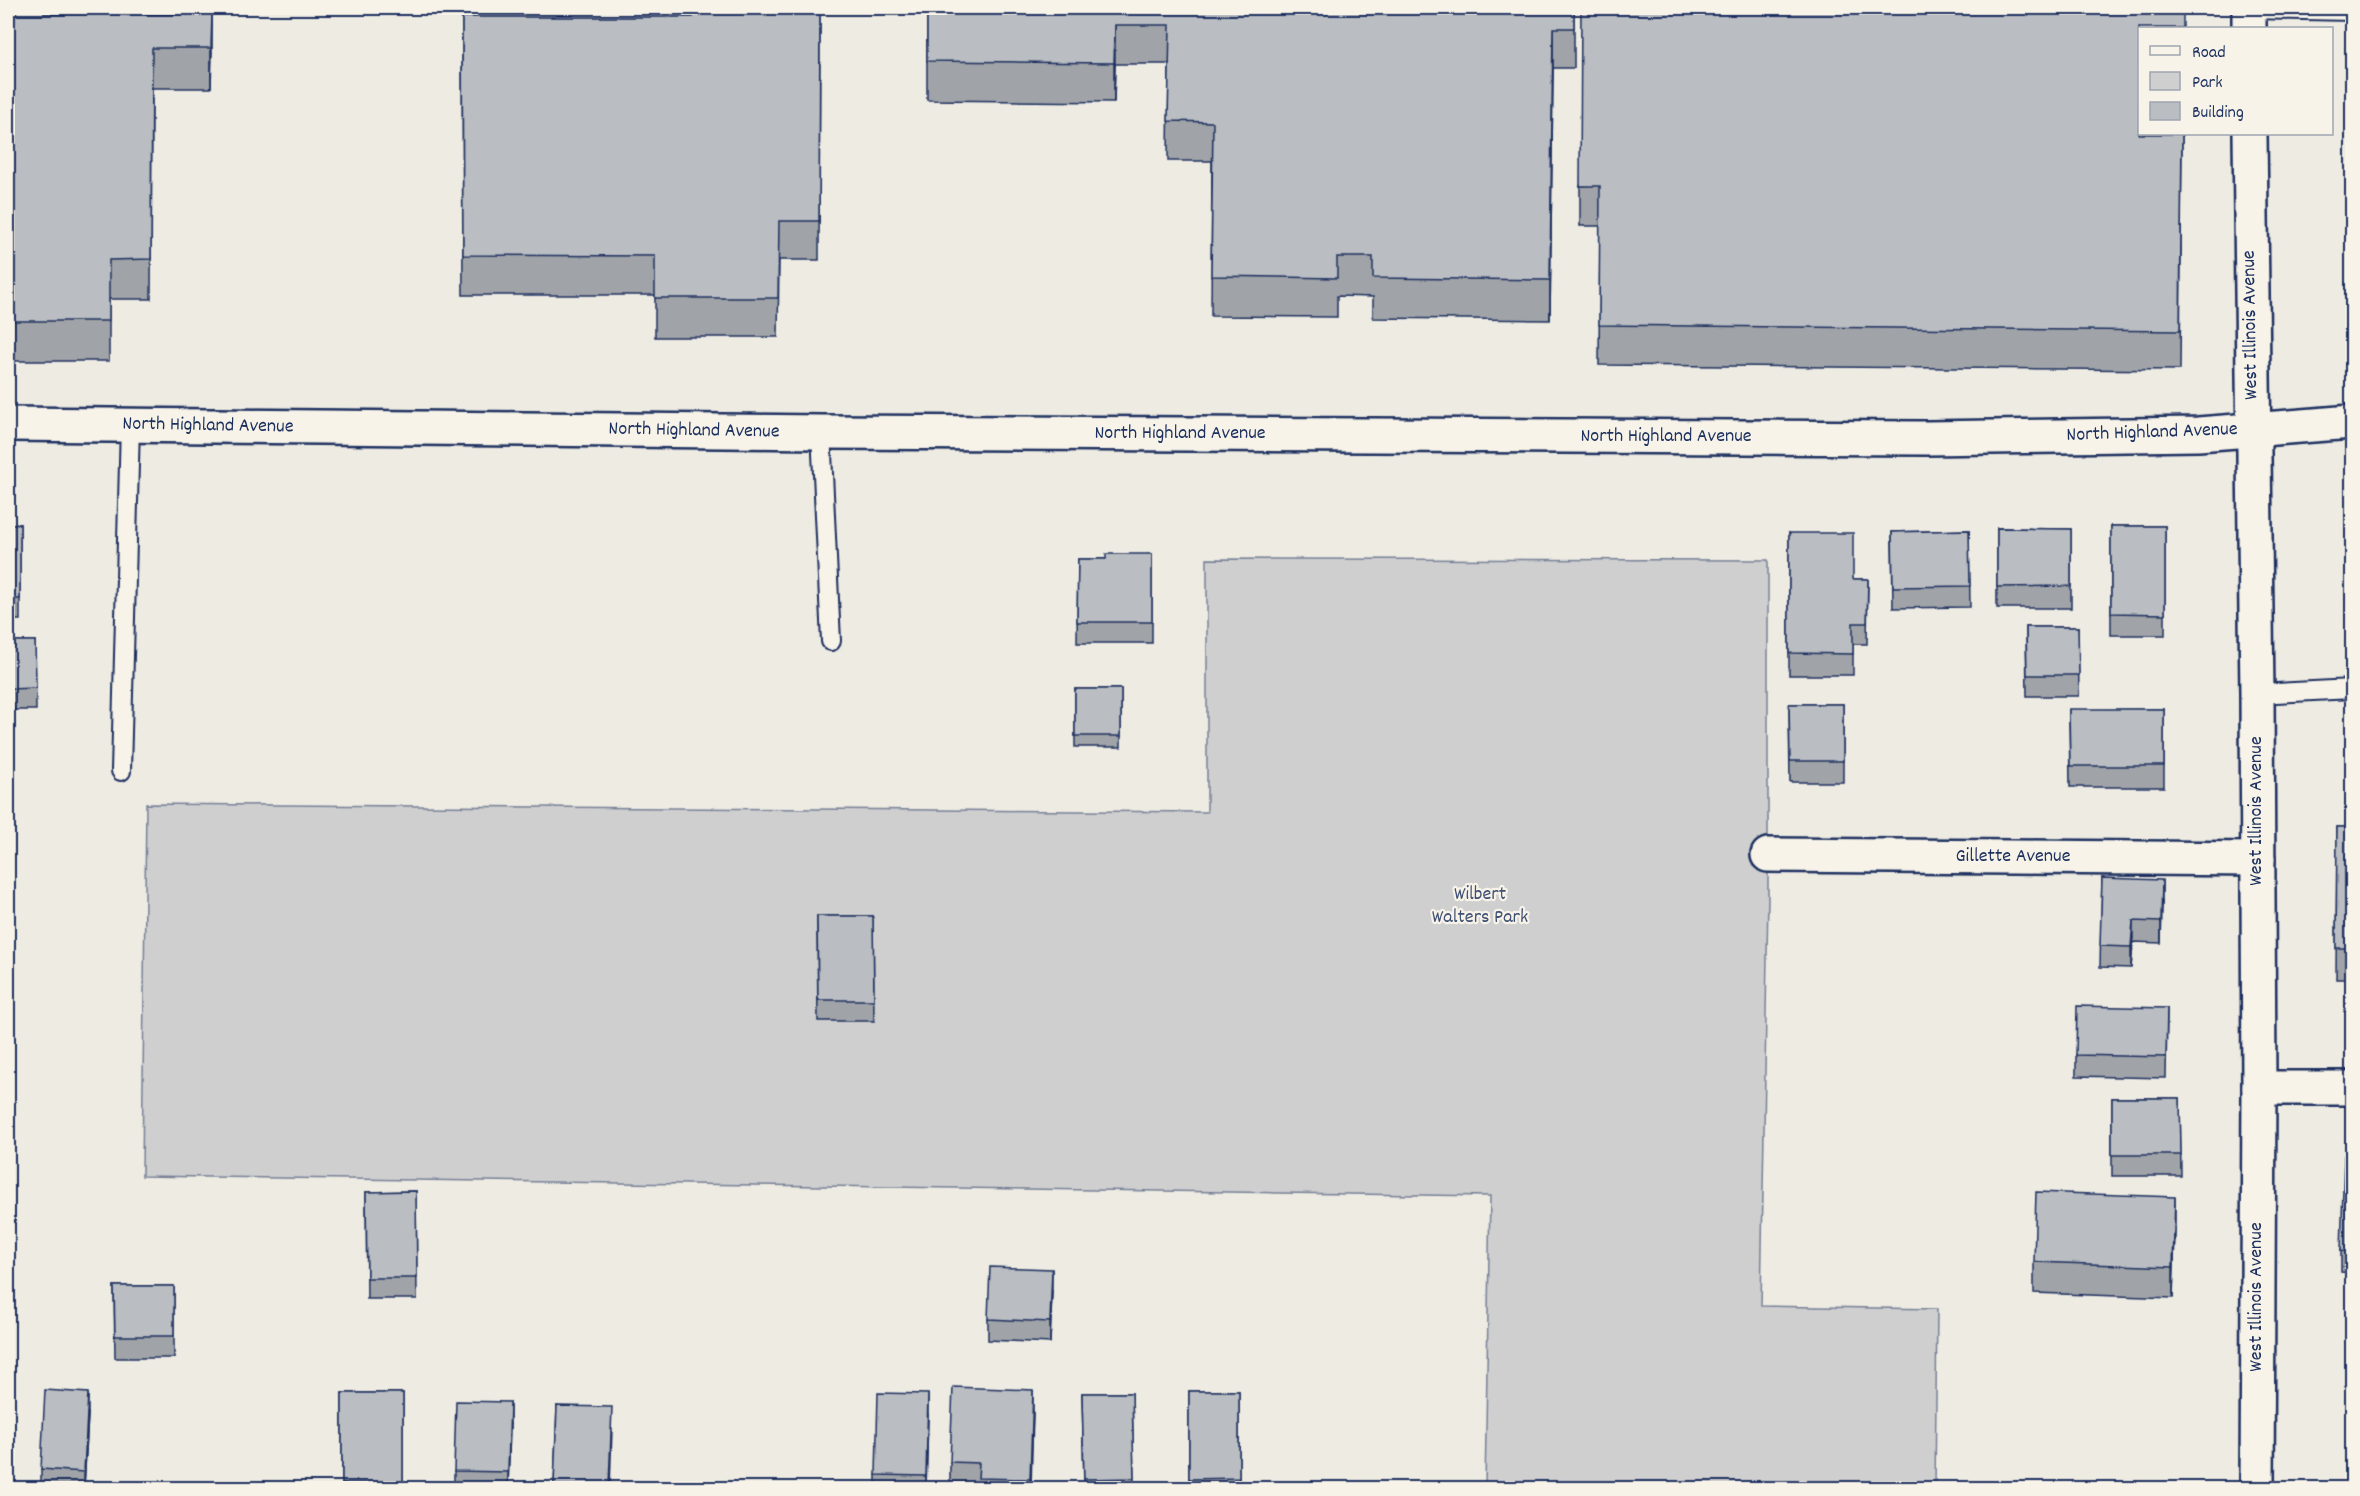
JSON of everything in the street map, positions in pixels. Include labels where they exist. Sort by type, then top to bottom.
[{"type":"street","name":"West Illinois Avenue","points":[[2250,135],[2258,859],[2257,1488]]},
{"type":"street","name":"North Highland Avenue","points":[[8,424],[821,432],[1927,438],[2252,431],[2352,422]]},
{"type":"street","name":"Gillette Avenue","points":[[1768,855],[2258,859]]},
{"type":"street","points":[[2259,1088],[2352,1088]]},
{"type":"lane","points":[[2249,15],[2352,11]]},
{"type":"lane","points":[[120,771],[130,425]]},
{"type":"lane","points":[[821,432],[831,641]]},
{"type":"lane","points":[[2257,694],[2352,689]]},
{"type":"green space","name":"Wilbert Walters Park","points":[[1207,559],[1768,560],[1768,897],[1761,1306],[1937,1309],[1935,1488],[1485,1488],[1490,1196],[142,1176],[146,804],[1207,812]]},
{"type":"building","points":[[693,8],[820,8],[819,221],[779,221],[778,298],[655,298],[655,256],[463,255],[462,17],[693,17]]},
{"type":"building","points":[[927,8],[1574,8],[1574,28],[1553,28],[1550,280],[1373,278],[1373,257],[1337,257],[1337,278],[1211,276],[1213,122],[1168,121],[1170,25],[1115,25],[1114,63],[927,61]]},
{"type":"building","points":[[1581,8],[2183,8],[2183,27],[2138,27],[2138,135],[2182,135],[2180,331],[1599,325],[1600,186],[1580,186]]},
{"type":"building","points":[[8,14],[212,14],[211,48],[152,48],[151,259],[109,260],[109,321],[8,321]]},
{"type":"building","points":[[8,524],[20,524],[20,599],[8,599]]},
{"type":"building","points":[[2111,526],[2165,526],[2165,614],[2111,613]]},
{"type":"building","points":[[1997,528],[2071,529],[2071,586],[1997,587]]},
{"type":"building","points":[[1969,530],[1970,586],[1893,587],[1892,532]]},
{"type":"building","points":[[1789,533],[1853,533],[1853,579],[1868,579],[1867,623],[1853,623],[1853,654],[1789,653]]},
{"type":"building","points":[[1106,554],[1152,554],[1152,622],[1077,622],[1078,559],[1106,559]]},
{"type":"building","points":[[2026,627],[2078,627],[2079,675],[2027,675]]},
{"type":"building","points":[[8,641],[35,641],[36,688],[8,689]]},
{"type":"building","points":[[1075,689],[1121,689],[1121,736],[1075,736]]},
{"type":"building","points":[[1789,704],[1843,704],[1843,761],[1790,761]]},
{"type":"building","points":[[2069,709],[2164,709],[2164,766],[2070,766]]},
{"type":"building","points":[[2337,827],[2352,827],[2352,948],[2336,948]]},
{"type":"building","points":[[2102,878],[2162,880],[2161,922],[2133,921],[2131,947],[2100,946]]},
{"type":"building","points":[[817,916],[873,916],[874,1000],[818,1000]]},
{"type":"building","points":[[2077,1006],[2167,1008],[2166,1057],[2076,1055]]},
{"type":"building","points":[[2112,1098],[2180,1098],[2181,1155],[2112,1155]]},
{"type":"building","points":[[2344,1156],[2352,1156],[2352,1252],[2341,1251]]},
{"type":"building","points":[[416,1191],[417,1278],[367,1278],[366,1192]]},
{"type":"building","points":[[2036,1192],[2175,1197],[2173,1267],[2034,1262]]},
{"type":"building","points":[[990,1267],[1052,1269],[1050,1322],[988,1319]]},
{"type":"building","points":[[114,1286],[174,1286],[174,1336],[115,1336]]},
{"type":"building","points":[[953,1387],[1033,1390],[1030,1479],[978,1478],[979,1463],[950,1462]]},
{"type":"building","points":[[45,1390],[88,1393],[84,1472],[41,1469]]},
{"type":"building","points":[[1189,1391],[1239,1391],[1239,1478],[1189,1479]]},
{"type":"building","points":[[342,1393],[403,1393],[403,1483],[342,1483]]},
{"type":"building","points":[[878,1393],[928,1394],[926,1476],[876,1475]]},
{"type":"building","points":[[1082,1393],[1132,1393],[1134,1478],[1084,1479]]},
{"type":"building","points":[[456,1401],[510,1402],[508,1472],[454,1471]]},
{"type":"building","points":[[557,1406],[612,1407],[609,1486],[554,1485]]}]
